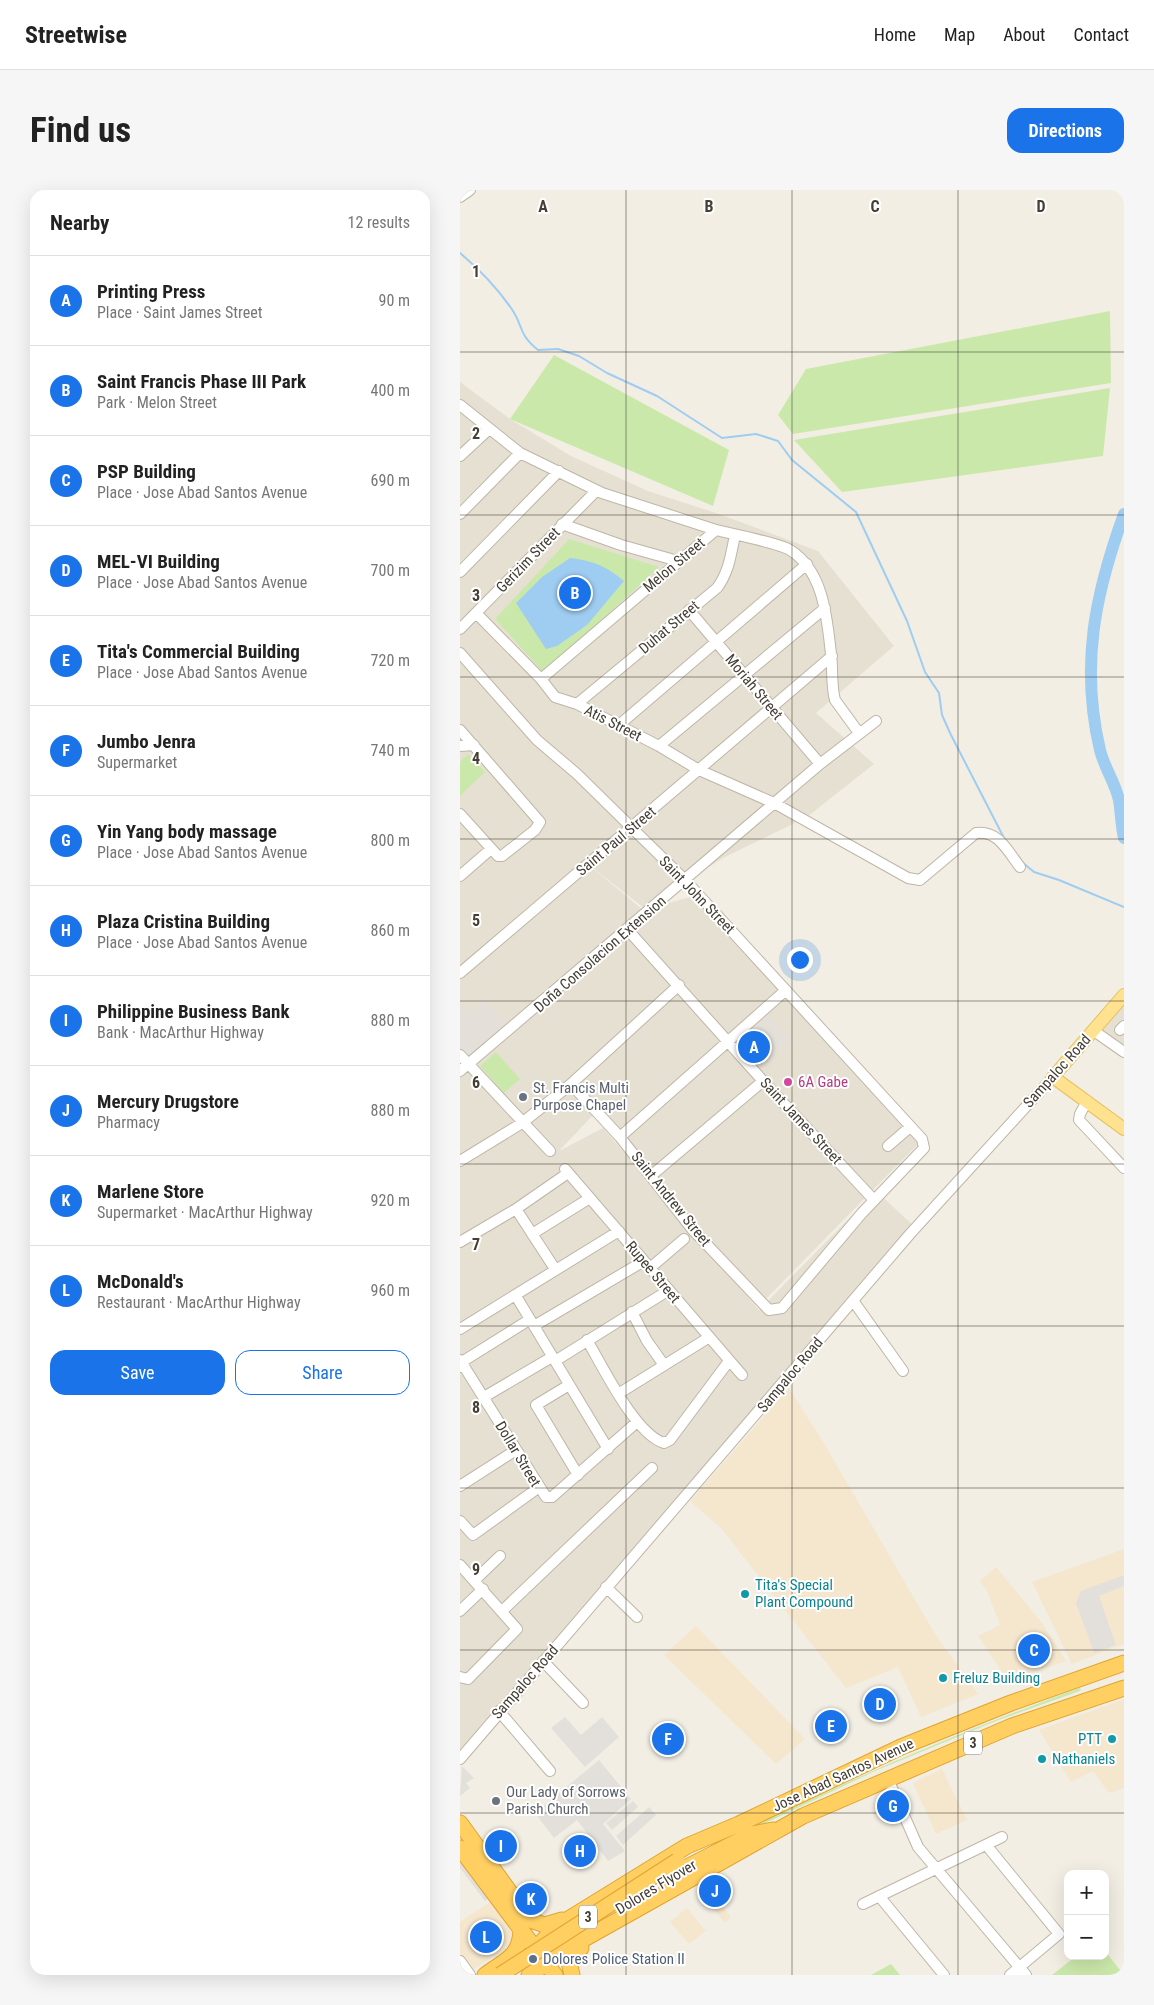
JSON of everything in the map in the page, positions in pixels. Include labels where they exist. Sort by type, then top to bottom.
[{"type":"highway","name":"Jose Abad Santos Avenue","points":[[556,1967],[540,1944],[554,1928],[687,1846],[739,1824],[901,1747],[1083,1676],[1123,1663]]},
{"type":"highway","points":[[1106,1694],[1105,1677],[1122,1669],[1123,1663]]},
{"type":"highway","points":[[1051,1713],[1060,1700],[1083,1690],[1085,1686],[1083,1676]]},
{"type":"highway","name":"Jose Abad Santos Avenue","points":[[556,1967],[570,1948],[758,1843],[777,1830],[888,1779],[1012,1726],[1124,1688]]},
{"type":"highway","name":"Jose Abad Santos Avenue","points":[[460,1824],[526,1915],[536,1924],[552,1925],[575,1914]]},
{"type":"highway","name":"Dolores Flyover","points":[[500,1975],[726,1836],[739,1824]]},
{"type":"highway","name":"Dolores Flyover","points":[[516,1975],[680,1865],[752,1834],[777,1830]]},
{"type":"highway","points":[[460,1848],[521,1930],[556,1967]]},
{"type":"highway","points":[[554,1928],[553,1935],[558,1946],[570,1948]]},
{"type":"highway","points":[[485,1975],[516,1952],[521,1945],[521,1930]]},
{"type":"highway","name":"Jose Abad Santos Avenue","points":[[529,1975],[568,1962],[574,1953],[602,1931]]},
{"type":"main road","name":"Sampaloc Road","points":[[1053,1077],[1124,995]]},
{"type":"main road","points":[[1053,1077],[1124,1129]]},
{"type":"street","points":[[460,197],[470,190]]},
{"type":"street","points":[[460,405],[488,430],[520,452],[596,490],[618,500],[716,530]]},
{"type":"street","points":[[460,456],[488,430]]},
{"type":"street","points":[[460,514],[520,452]]},
{"type":"street","points":[[460,572],[560,471]]},
{"type":"street","name":"Gerizim Street","points":[[460,629],[596,490]]},
{"type":"street","points":[[562,524],[622,545],[678,561]]},
{"type":"street","name":"Melon Street","points":[[542,679],[716,530],[790,549],[806,564],[824,608],[832,656],[835,700],[859,733]]},
{"type":"street","name":"Duhat Street","points":[[577,704],[717,588],[725,578],[735,535]]},
{"type":"street","points":[[619,725],[806,564]]},
{"type":"street","points":[[659,746],[824,608]]},
{"type":"street","name":"Moriah Street","points":[[689,610],[820,764]]},
{"type":"street","name":"Atis Street","points":[[476,613],[542,679],[555,697],[577,704],[659,746],[699,770],[774,803],[914,880],[920,880],[976,833],[985,832],[997,837],[1020,867]]},
{"type":"street","name":"Saint John Street","points":[[460,653],[537,740],[577,774],[684,880],[786,990],[910,1127],[924,1145],[922,1151],[874,1200]]},
{"type":"street","name":"Saint Paul Street","points":[[460,973],[832,656]]},
{"type":"street","name":"Doña Consolacion Extension","points":[[460,1071],[628,930],[820,764],[876,720]]},
{"type":"street","points":[[460,730],[540,822],[535,830],[502,856],[495,854],[460,814]]},
{"type":"street","points":[[460,746],[474,745]]},
{"type":"street","points":[[460,876],[491,849]]},
{"type":"street","name":"Saint James Street","points":[[628,930],[763,1081],[874,1200]]},
{"type":"street","points":[[460,1161],[522,1123],[571,1084],[679,985]]},
{"type":"street","points":[[620,1137],[786,990]]},
{"type":"street","points":[[1094,1031],[1124,1052]]},
{"type":"street","points":[[460,1055],[550,1151]]},
{"type":"street","name":"Sampaloc Road","points":[[460,1759],[499,1711],[854,1302],[910,1234],[1053,1077]]},
{"type":"street","points":[[652,1175],[763,1081]]},
{"type":"street","name":"Saint Andrew Street","points":[[571,1084],[652,1175],[692,1229],[766,1308],[773,1310],[782,1308],[874,1200]]},
{"type":"street","points":[[1087,1101],[1079,1120],[1124,1168]]},
{"type":"street","points":[[888,1146],[910,1127]]},
{"type":"street","name":"Rupee Street","points":[[516,1209],[566,1171],[619,1231],[708,1338],[742,1375]]},
{"type":"street","points":[[532,1234],[590,1198]]},
{"type":"street","points":[[460,1242],[516,1209],[555,1269]]},
{"type":"street","points":[[460,1328],[516,1296],[555,1269],[619,1231]]},
{"type":"street","points":[[461,1364],[532,1323],[647,1265],[684,1239]]},
{"type":"street","points":[[484,1397],[587,1340],[669,1290]]},
{"type":"street","points":[[516,1296],[608,1448]]},
{"type":"street","points":[[854,1302],[903,1371]]},
{"type":"street","points":[[632,1312],[647,1341],[664,1365]]},
{"type":"street","points":[[618,1394],[708,1338]]},
{"type":"street","points":[[587,1340],[618,1394],[637,1422],[657,1441],[664,1444],[670,1440],[729,1361]]},
{"type":"street","name":"Dollar Street","points":[[461,1364],[484,1397],[538,1488],[546,1497],[552,1498],[578,1475]]},
{"type":"street","points":[[569,1384],[536,1405],[578,1475],[637,1422]]},
{"type":"street","points":[[460,1486],[516,1450]]},
{"type":"street","points":[[502,1611],[652,1468]]},
{"type":"street","points":[[460,1521],[473,1535],[538,1488]]},
{"type":"street","points":[[475,1580],[500,1556]]},
{"type":"street","points":[[460,1564],[516,1626],[516,1632],[468,1679],[460,1676]]},
{"type":"street","points":[[606,1587],[637,1617]]},
{"type":"street","points":[[460,1611],[483,1589]]},
{"type":"street","points":[[543,1662],[583,1703]]},
{"type":"street","points":[[499,1711],[550,1771]]},
{"type":"street","points":[[888,1779],[913,1840],[1022,1971]]},
{"type":"street","points":[[863,1904],[935,1868],[987,1846],[1002,1837]]},
{"type":"street","points":[[987,1846],[1059,1934],[1022,1971],[1010,1975]]},
{"type":"street","points":[[879,1896],[944,1975]]},
{"type":"street","points":[[460,1961],[470,1975]]},
{"type":"shaded area","points":[[460,382],[510,419],[571,456],[648,491],[722,515],[818,551],[894,646],[816,713],[874,764],[807,817],[723,858],[644,908],[584,861],[643,910],[694,896],[920,1142],[759,1306],[595,1113],[559,1151],[603,1128],[759,1310],[876,1191],[917,1229],[460,1761]]},
{"type":"shaded area","points":[[1124,995],[1124,1051],[1095,1029]]},
{"type":"shaded area","points":[[485,1000],[507,1026],[471,1056],[465,1055],[460,1049],[460,1004],[469,1014]]},
{"type":"shaded area","points":[[766,1013],[790,1040],[757,1070],[732,1043]]},
{"type":"shaded area","points":[[789,1388],[825,1445],[935,1634],[978,1694],[921,1717],[898,1667],[846,1688],[721,1528],[690,1501]]},
{"type":"shaded area","points":[[1124,1549],[1124,1644],[1072,1664],[1032,1582]]},
{"type":"shaded area","points":[[996,1567],[1042,1623],[1066,1661],[1008,1681],[978,1636],[1000,1625],[987,1591],[980,1581]]},
{"type":"shaded area","points":[[1124,1575],[1124,1586],[1099,1596],[1116,1645],[1094,1653],[1076,1603],[1081,1591]]},
{"type":"shaded area","points":[[696,1626],[805,1739],[776,1764],[664,1655]]},
{"type":"shaded area","name":"PTT","points":[[1124,1699],[1124,1788],[1109,1793],[1093,1771],[1071,1782],[1039,1730]]},
{"type":"shaded area","points":[[565,1717],[581,1735],[602,1717],[619,1737],[585,1767],[551,1728]]},
{"type":"shaded area","points":[[599,1760],[631,1799],[603,1824],[625,1851],[608,1861],[577,1820],[554,1838],[535,1813]]},
{"type":"shaded area","points":[[462,1766],[474,1778],[466,1783],[470,1788],[460,1796]]},
{"type":"shaded area","points":[[942,1769],[967,1820],[936,1834],[913,1783]]},
{"type":"shaded area","points":[[633,1801],[638,1807],[612,1830],[606,1823]]},
{"type":"shaded area","points":[[649,1807],[656,1815],[623,1845],[616,1836]]},
{"type":"shaded area","points":[[460,1853],[492,1896],[485,1901],[460,1868]]},
{"type":"shaded area","points":[[710,1892],[731,1917],[725,1923],[704,1897]]},
{"type":"shaded area","points":[[490,1902],[510,1928],[513,1934],[512,1941],[504,1950],[472,1970],[460,1953],[460,1922]]},
{"type":"shaded area","points":[[687,1908],[706,1931],[689,1944],[670,1922]]},
{"type":"green space","points":[[1110,311],[1111,383],[793,434],[778,415],[806,369]]},
{"type":"green space","points":[[554,355],[729,450],[713,506],[510,419]]},
{"type":"green space","points":[[1110,388],[1103,456],[842,492],[794,440]]},
{"type":"green space","points":[[569,539],[659,567],[544,673],[495,619]]},
{"type":"green space","points":[[468,754],[485,772],[460,796],[460,762]]},
{"type":"green space","points":[[496,1052],[520,1079],[504,1093],[480,1066]]},
{"type":"green space","points":[[1080,1688],[1081,1690],[1077,1692],[996,1721],[875,1771],[726,1842],[725,1840],[812,1798],[900,1759],[989,1722]]},
{"type":"green space","points":[[1109,1956],[1124,1975],[1052,1975],[1071,1960],[1109,1960]]},
{"type":"green space","points":[[891,1964],[900,1975],[871,1975]]},
{"type":"water","points":[[570,558],[599,565],[624,581],[587,625],[557,646],[546,649],[516,603],[542,577]]},
{"type":"waterway","points":[[460,253],[500,293],[515,314],[527,339],[538,350],[558,349],[579,356],[607,373],[657,396],[722,438],[756,434],[778,441],[792,460],[856,512],[907,621],[925,672],[939,693],[942,715],[951,735],[1004,838]]},
{"type":"waterway","points":[[1124,514],[1098,601],[1091,659],[1094,719],[1100,750],[1119,800],[1124,838]]},
{"type":"waterway","points":[[1022,862],[1034,872],[1059,880],[1124,907]]},
{"type":"place","name":"Saint Francis Phase III Park","points":[[575,593]]},
{"type":"place","name":"Printing Press","points":[[754,1047]]},
{"type":"place","name":"6A Gabe","points":[[788,1082]]},
{"type":"place","name":"St. Francis Multi Purpose Chapel","points":[[523,1097]]},
{"type":"place","name":"Tita's Special Plant Compound","points":[[745,1594]]},
{"type":"place","name":"PSP Building","points":[[1034,1650]]},
{"type":"place","name":"Freluz Building","points":[[943,1678]]},
{"type":"place","name":"MEL-VI Building","points":[[880,1704]]},
{"type":"place","name":"Tita's Commercial Building","points":[[831,1726]]},
{"type":"place","name":"Jumbo Jenra","points":[[668,1739]]},
{"type":"place","name":"PTT","points":[[1112,1739]]},
{"type":"place","name":"Nathaniels","points":[[1042,1759]]},
{"type":"place","name":"Our Lady of Sorrows Parish Church","points":[[496,1801]]},
{"type":"place","name":"Yin Yang body massage","points":[[893,1806]]},
{"type":"place","name":"Philippine Business Bank","points":[[501,1846]]},
{"type":"place","name":"Plaza Cristina Building","points":[[580,1851]]},
{"type":"place","name":"Mercury Drugstore","points":[[715,1891]]},
{"type":"place","name":"Marlene Store","points":[[531,1899]]},
{"type":"place","name":"McDonald's","points":[[486,1937]]},
{"type":"place","name":"Dolores Police Station II","points":[[533,1959]]}]
